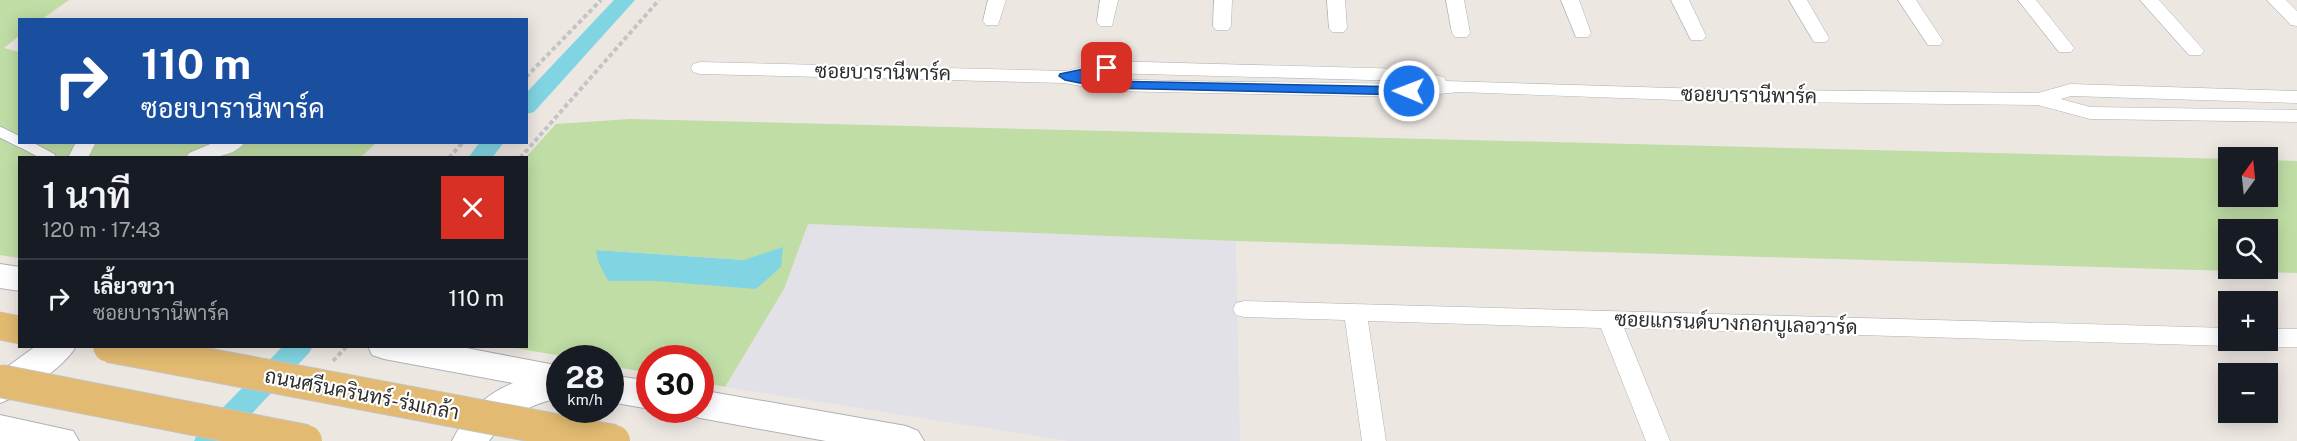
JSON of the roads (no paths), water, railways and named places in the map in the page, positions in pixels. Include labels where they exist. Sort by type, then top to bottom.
[{"type":"main road","points":[[0,276],[18,279]]},
{"type":"main road","points":[[0,326],[18,330]]},
{"type":"main road","points":[[0,389],[57,348]]},
{"type":"main road","name":"ถนนศรีนครินทร์-ร่มเกล้า","points":[[120,348],[614,441]]},
{"type":"main road","points":[[395,348],[546,376]]},
{"type":"main road","points":[[0,381],[306,441]]},
{"type":"main road","points":[[470,441],[490,414],[509,399],[534,388],[546,386]]},
{"type":"main road","points":[[714,407],[906,441]]},
{"type":"main road","points":[[0,429],[61,441]]},
{"type":"street","points":[[992,21],[998,0]]},
{"type":"street","points":[[1106,22],[1109,0]]},
{"type":"street","points":[[1222,26],[1223,0]]},
{"type":"street","points":[[1336,0],[1338,28]]},
{"type":"street","points":[[1455,0],[1461,33]]},
{"type":"street","points":[[1570,0],[1582,33]]},
{"type":"street","points":[[1680,0],[1697,36]]},
{"type":"street","points":[[1798,0],[1820,38]]},
{"type":"street","points":[[1907,0],[1934,41]]},
{"type":"street","points":[[2026,0],[2066,48]]},
{"type":"street","points":[[2149,0],[2195,51]]},
{"type":"street","points":[[2276,0],[2297,21]]},
{"type":"street","name":"ซอยบารานีพาร์ค","points":[[700,68],[1065,76],[1105,85],[1179,87],[1409,91],[1459,86],[1705,95],[2038,99],[2090,113],[2297,116]]},
{"type":"street","name":"ซอยบารานีพาร์ค","points":[[2038,99],[2070,90],[2297,97]]},
{"type":"street","points":[[201,156],[230,144]]},
{"type":"street","name":"ซอยแกรนด์บางกอกบูเลอวาร์ด","points":[[1244,309],[2218,336]]},
{"type":"street","points":[[1355,312],[1374,441]]},
{"type":"street","points":[[1610,319],[1658,441]]},
{"type":"street","points":[[2278,338],[2297,338]]},
{"type":"lane","points":[[0,132],[18,141]]},
{"type":"lane","points":[[24,144],[47,156]]},
{"type":"water","points":[[783,247],[781,267],[756,289],[657,281],[608,281],[598,261],[596,250],[744,260]]},
{"type":"waterway","points":[[528,105],[625,0]]},
{"type":"waterway","points":[[481,156],[491,144]]},
{"type":"waterway","points":[[208,441],[298,348]]}]
